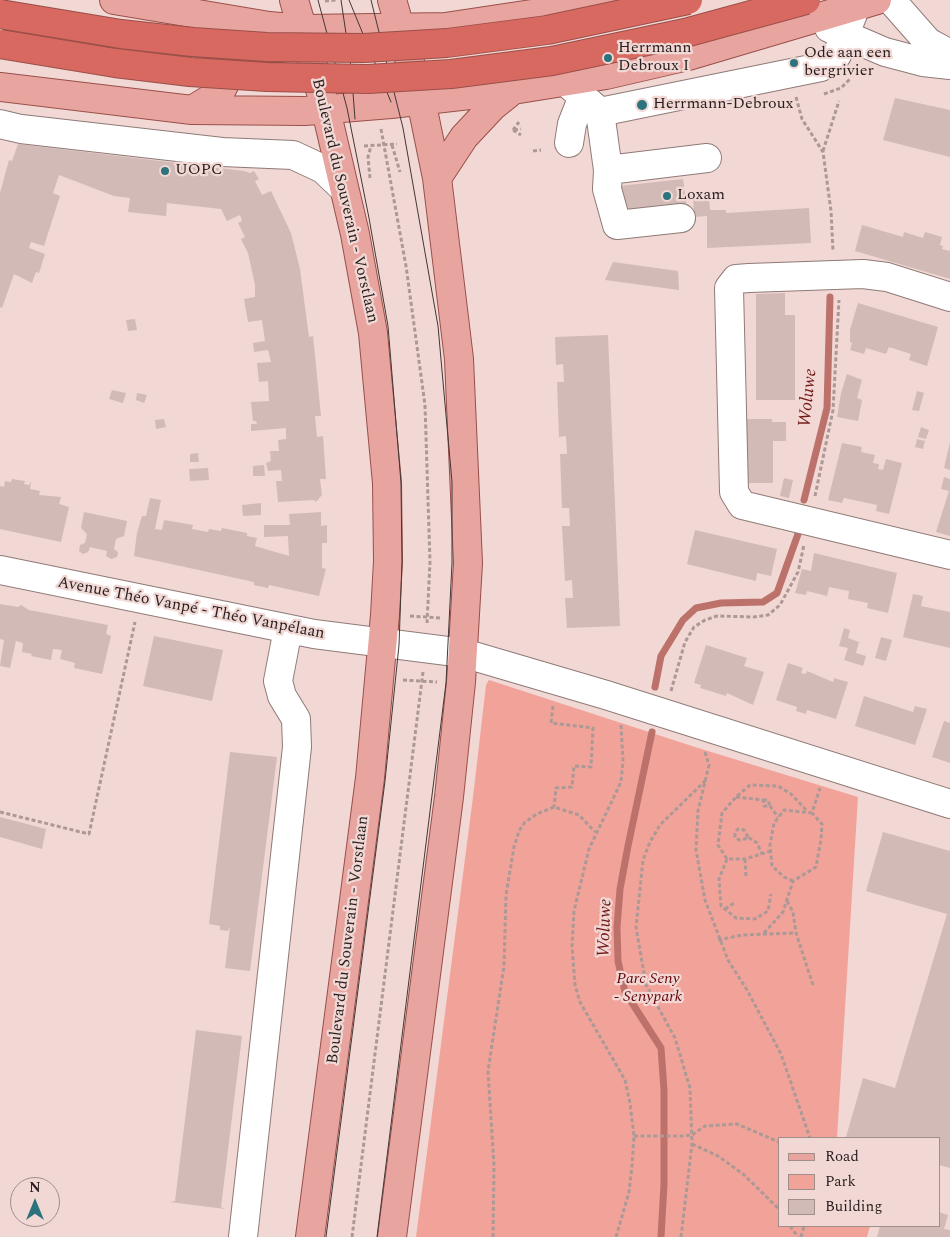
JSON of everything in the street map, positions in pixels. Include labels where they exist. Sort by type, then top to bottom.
[{"type":"highway","points":[[0,14],[121,34],[193,42],[267,47],[364,48],[447,43],[547,30],[688,0]]},
{"type":"highway","points":[[0,44],[116,63],[190,72],[267,77],[368,79],[451,74],[552,61],[684,33],[806,11]]},
{"type":"main road","points":[[114,0],[200,15],[304,29],[445,26],[559,10],[602,0]]},
{"type":"main road","points":[[200,15],[225,0]]},
{"type":"main road","name":"Boulevard du Souverain - Vorstlaan","points":[[294,0],[304,29],[326,110],[342,188],[355,234],[373,333],[387,483],[388,561],[385,615],[370,778],[310,1237]]},
{"type":"main road","points":[[392,0],[421,100],[437,178],[459,359],[468,545],[461,682],[449,796],[392,1237]]},
{"type":"main road","points":[[0,87],[192,110],[326,110],[513,90],[584,97],[806,11],[866,3]]},
{"type":"main road","points":[[192,110],[220,93],[228,77],[229,60],[222,44],[200,15]]},
{"type":"main road","points":[[437,178],[464,137],[493,106],[513,90]]},
{"type":"street","points":[[891,0],[928,42],[950,54]]},
{"type":"street","points":[[584,97],[821,67],[838,55],[846,34],[866,3]]},
{"type":"street","points":[[806,11],[846,34],[885,52],[923,62],[950,65]]},
{"type":"street","points":[[569,143],[572,124],[584,97]]},
{"type":"street","points":[[584,97],[608,170],[607,189],[617,225],[681,218]]},
{"type":"street","points":[[0,124],[21,129],[222,152],[293,155],[323,169],[342,188]]},
{"type":"street","points":[[608,170],[707,158]]},
{"type":"street","points":[[950,296],[887,277],[863,274],[749,278],[736,280],[729,288],[734,492],[742,505],[950,555]]},
{"type":"street","name":"Avenue Théo Vanpé - Théo Vanpélaan","points":[[0,570],[288,629],[383,643]]},
{"type":"street","points":[[243,1237],[298,747],[296,719],[282,696],[278,682],[288,629]]},
{"type":"street","points":[[383,643],[463,653],[606,695],[950,804]]},
{"type":"path","points":[[796,99],[798,108],[811,135],[822,152],[831,211],[833,256]]},
{"type":"path","points":[[822,152],[839,101]]},
{"type":"path","points":[[513,130],[519,122]]},
{"type":"path","points":[[513,130],[521,128]]},
{"type":"path","points":[[513,130],[521,135]]},
{"type":"path","points":[[364,146],[397,144]]},
{"type":"path","points":[[392,145],[400,172]]},
{"type":"path","points":[[370,178],[368,157],[371,146]]},
{"type":"path","points":[[533,151],[541,150]]},
{"type":"path","points":[[814,504],[833,410],[840,294]]},
{"type":"path","points":[[670,697],[685,642],[694,627],[705,620],[717,616],[754,617],[768,615],[780,605],[798,572],[805,537]]},
{"type":"path","name":"Avenue Théo Vanpé - Théo Vanpélaan","points":[[0,812],[89,834],[136,614]]},
{"type":"path","points":[[385,615],[465,619]]},
{"type":"path","points":[[380,678],[461,682]]},
{"type":"path","points":[[553,702],[552,723],[593,728],[591,767],[574,766],[572,787],[556,788],[554,807]]},
{"type":"path","points":[[616,1237],[629,1192],[634,1136],[630,1103],[625,1080],[593,1028],[580,1002],[575,985],[572,946],[574,911],[579,886],[595,832],[621,782],[623,761],[620,717]]},
{"type":"path","points":[[681,1237],[692,1144],[690,1088],[676,1038],[646,985],[636,927],[643,860],[650,842],[660,825],[707,779],[698,811],[696,850],[705,900],[718,940],[781,1054],[810,1137]]},
{"type":"path","points":[[812,813],[822,783]]},
{"type":"path","points":[[727,860],[718,845],[722,813],[750,785],[778,786],[791,794],[807,811]]},
{"type":"path","points":[[736,797],[763,800],[764,806],[770,806],[778,817]]},
{"type":"path","points":[[493,1237],[494,1166],[488,1072],[504,966],[506,895],[519,831],[525,822],[537,814],[554,807],[579,816],[595,832]]},
{"type":"path","points":[[764,933],[783,912],[793,881],[816,867],[821,839],[822,824],[812,813],[784,810],[774,823],[771,851],[772,866],[784,877],[793,881]]},
{"type":"path","points":[[748,837],[757,843],[762,854]]},
{"type":"path","points":[[727,860],[745,859],[771,851]]},
{"type":"path","points":[[745,859],[746,876]]},
{"type":"path","points":[[727,860],[718,879],[721,906],[736,918],[754,919],[768,911],[771,894]]},
{"type":"path","points":[[787,901],[793,912],[796,933],[814,985]]},
{"type":"path","points":[[725,909],[734,903]]},
{"type":"path","points":[[718,940],[764,933],[796,933]]},
{"type":"path","points":[[634,1136],[692,1135],[705,1126],[737,1124],[778,1142]]},
{"type":"path","points":[[692,1144],[718,1156],[743,1174],[778,1208]]},
{"type":"path","points":[[791,1227],[799,1237]]},
{"type":"green space","name":"Parc Seny - Senypark","points":[[489,680],[695,747],[858,797],[837,1137],[778,1137],[778,1227],[870,1227],[867,1237],[416,1237],[486,685]]},
{"type":"building","points":[[895,98],[950,110],[950,157],[883,140]]},
{"type":"building","points":[[18,144],[250,173],[254,171],[259,179],[255,181],[262,195],[271,191],[291,233],[300,269],[309,337],[313,336],[321,416],[315,416],[317,437],[323,436],[326,479],[320,479],[322,495],[316,502],[314,500],[278,502],[276,481],[282,481],[281,470],[268,471],[266,463],[271,461],[270,451],[279,451],[278,440],[286,439],[286,428],[251,431],[251,424],[257,424],[256,421],[253,421],[251,402],[269,401],[268,381],[259,382],[257,363],[271,362],[268,350],[254,352],[253,343],[265,341],[262,320],[248,322],[244,299],[255,297],[255,285],[248,253],[241,239],[245,237],[238,223],[242,221],[240,215],[227,221],[221,209],[167,203],[166,216],[128,212],[130,198],[114,196],[59,175],[53,193],[60,196],[44,246],[31,242],[29,248],[45,254],[39,273],[36,272],[32,283],[14,274],[2,308],[0,307],[0,193],[9,160],[12,161]]},
{"type":"building","points":[[683,179],[687,208],[622,216],[619,186]]},
{"type":"building","points":[[705,193],[706,200],[709,200],[710,210],[726,210],[726,213],[809,208],[811,243],[707,248],[707,216],[694,217],[693,196]]},
{"type":"building","points":[[862,225],[903,237],[904,232],[923,238],[925,232],[942,237],[940,245],[943,246],[942,249],[950,251],[950,279],[855,251]]},
{"type":"building","points":[[613,262],[678,271],[679,290],[605,280]]},
{"type":"building","points":[[785,293],[785,315],[795,315],[795,400],[756,400],[756,294]]},
{"type":"building","points":[[858,303],[938,327],[927,366],[909,360],[911,354],[889,347],[886,354],[866,348],[864,354],[850,350],[852,343],[850,342],[850,330]]},
{"type":"building","points":[[135,319],[137,330],[128,331],[126,320]]},
{"type":"building","points":[[608,335],[620,626],[567,628],[565,598],[573,598],[572,580],[565,581],[562,526],[570,526],[569,508],[562,508],[560,454],[567,454],[566,436],[559,437],[557,382],[564,382],[563,364],[556,365],[555,337]]},
{"type":"building","points":[[847,374],[862,380],[857,398],[862,400],[858,421],[837,417],[841,393]]},
{"type":"building","points":[[112,390],[126,393],[123,403],[109,399]]},
{"type":"building","points":[[917,391],[924,393],[919,411],[912,410]]},
{"type":"building","points":[[137,393],[147,395],[144,403],[136,400]]},
{"type":"building","points":[[164,419],[166,427],[156,429],[155,420]]},
{"type":"building","points":[[744,419],[772,419],[772,422],[786,422],[786,441],[773,441],[773,483],[745,483]]},
{"type":"building","points":[[921,427],[929,430],[926,439],[918,437]]},
{"type":"building","points":[[917,439],[925,441],[923,449],[915,447]]},
{"type":"building","points":[[950,442],[950,470],[944,468]]},
{"type":"building","points":[[842,443],[862,447],[861,452],[875,455],[873,463],[879,464],[878,469],[883,470],[886,459],[902,463],[889,514],[876,511],[877,505],[844,498],[842,503],[828,500]]},
{"type":"building","points":[[198,453],[199,462],[190,462],[190,454]]},
{"type":"building","points":[[264,465],[265,476],[253,476],[253,466]]},
{"type":"building","points":[[208,468],[209,480],[190,481],[189,469]]},
{"type":"building","points":[[944,477],[950,479],[950,536],[936,532],[949,491],[941,489]]},
{"type":"building","points":[[784,478],[793,480],[789,498],[780,496]]},
{"type":"building","points":[[12,479],[25,481],[24,484],[29,485],[31,481],[30,489],[40,491],[39,495],[61,497],[59,504],[69,507],[61,542],[0,529],[0,486],[4,487],[5,481],[11,482]]},
{"type":"building","points":[[150,498],[161,500],[155,529],[162,530],[164,520],[193,525],[192,529],[208,532],[209,529],[221,531],[222,528],[247,533],[247,536],[257,538],[255,546],[289,556],[288,536],[264,537],[264,525],[290,525],[289,514],[321,512],[321,526],[327,525],[327,543],[322,543],[322,568],[326,569],[319,596],[269,585],[268,588],[254,585],[254,582],[134,556],[137,533],[142,516],[146,516]]},
{"type":"building","points":[[261,503],[261,515],[243,516],[242,505]]},
{"type":"building","points":[[84,512],[127,521],[124,536],[116,539],[114,549],[118,552],[117,557],[111,559],[106,556],[107,551],[90,547],[88,552],[83,554],[79,551],[80,545],[85,543],[87,534],[81,528]]},
{"type":"building","points":[[695,530],[777,549],[771,576],[757,573],[756,581],[687,564]]},
{"type":"building","points":[[814,553],[897,573],[888,613],[867,608],[868,603],[848,599],[849,591],[829,587],[827,596],[807,591],[806,595],[795,593],[802,569],[811,571]]},
{"type":"building","points":[[913,594],[923,596],[921,606],[950,612],[950,648],[903,637]]},
{"type":"building","points":[[0,604],[18,607],[21,605],[29,610],[108,625],[106,634],[111,636],[102,674],[74,668],[75,663],[60,659],[62,650],[53,649],[51,660],[31,656],[32,654],[22,652],[23,643],[16,641],[10,668],[0,666],[4,640],[0,639]]},
{"type":"building","points":[[844,628],[850,630],[848,638],[859,642],[856,653],[866,656],[863,666],[844,660],[848,648],[839,646]]},
{"type":"building","points":[[154,636],[223,650],[212,701],[143,686]]},
{"type":"building","points":[[881,637],[892,640],[886,661],[875,658]]},
{"type":"building","points":[[706,645],[747,658],[744,666],[764,672],[753,705],[727,693],[726,696],[700,688],[701,685],[694,683]]},
{"type":"building","points":[[788,663],[803,668],[801,673],[806,674],[807,671],[833,682],[834,678],[848,682],[836,719],[807,710],[806,714],[796,711],[797,707],[776,700]]},
{"type":"building","points":[[864,696],[913,712],[915,706],[927,709],[915,745],[855,726]]},
{"type":"building","points":[[944,721],[950,723],[950,763],[932,757]]},
{"type":"building","points":[[230,752],[277,757],[250,971],[225,968],[230,927],[228,931],[220,930],[220,926],[209,924]]},
{"type":"building","points":[[0,817],[46,829],[42,849],[0,837]]},
{"type":"building","points":[[883,832],[950,851],[950,1168],[940,1165],[940,1137],[846,1137],[863,1078],[895,1088],[947,914],[866,891]]},
{"type":"building","points":[[196,1030],[242,1036],[221,1207],[225,1209],[170,1202],[175,1201]]},
{"type":"building","points":[[940,1212],[948,1215],[944,1229],[950,1230],[950,1237],[877,1237],[880,1227],[940,1227]]},
{"type":"waterway","name":"Woluwe","points":[[804,500],[827,408],[830,297]]},
{"type":"waterway","name":"Woluwe","points":[[655,687],[661,656],[683,620],[696,608],[721,603],[763,602],[777,593],[798,534]]},
{"type":"waterway","name":"Woluwe","points":[[652,732],[620,889],[617,927],[618,961],[625,992],[661,1048],[664,1090],[664,1184],[661,1237]]},
{"type":"tram line","points":[[318,0],[347,108],[388,326],[401,483],[402,562],[399,645],[385,781],[326,1237]]},
{"type":"tram line","points":[[341,0],[351,67],[355,119]]},
{"type":"tram line","points":[[349,0],[391,102]]},
{"type":"tram line","points":[[371,0],[403,128],[438,326],[452,482],[452,563],[446,683],[377,1237]]},
{"type":"place","name":"Herrmann Debroux I","points":[[608,58]]},
{"type":"place","name":"Ode aan een bergrivier","points":[[794,63]]},
{"type":"place","name":"Herrmann-Debroux","points":[[642,105]]},
{"type":"place","name":"UOPC","points":[[165,171]]},
{"type":"place","name":"Loxam","points":[[667,196]]}]
